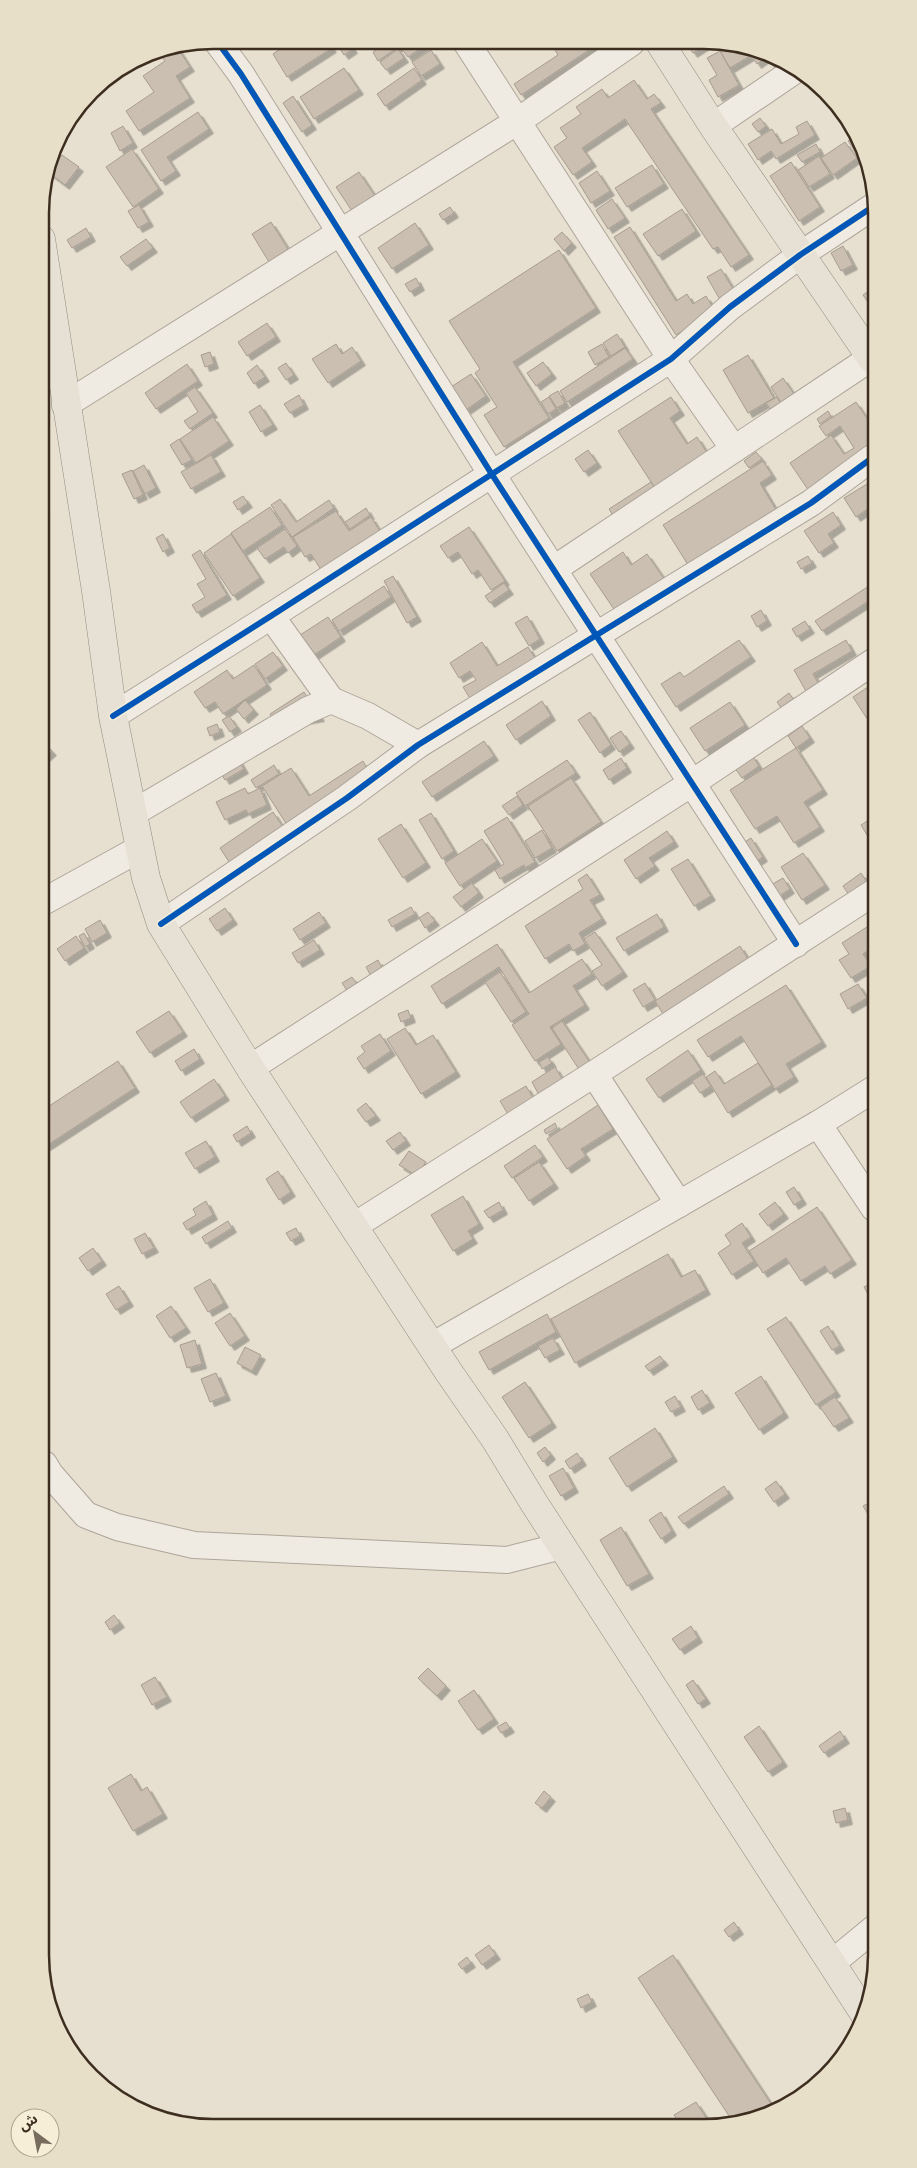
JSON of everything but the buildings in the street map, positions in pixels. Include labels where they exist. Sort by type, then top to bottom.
[{"type":"main road","points":[[664,49],[713,126],[868,354]]},
{"type":"main road","points":[[49,299],[96,591],[113,716],[134,813],[139,849],[151,896],[161,924],[250,1068],[495,1439],[562,1546],[860,2006]]},
{"type":"street","points":[[223,49],[241,74],[491,473],[796,944]]},
{"type":"street","points":[[471,49],[671,359],[734,449]]},
{"type":"street","points":[[65,405],[339,231],[518,121],[622,49]]},
{"type":"street","points":[[713,126],[790,74]]},
{"type":"street","points":[[113,716],[671,359],[730,307],[800,255],[868,210]]},
{"type":"street","points":[[554,569],[868,360]]},
{"type":"street","points":[[161,924],[347,798],[418,745],[811,503],[868,461]]},
{"type":"street","points":[[271,616],[331,700],[368,716],[418,745]]},
{"type":"street","points":[[250,1068],[692,782],[868,665]]},
{"type":"street","points":[[134,813],[308,710],[331,700]]},
{"type":"street","points":[[49,898],[139,849]]},
{"type":"street","points":[[354,1226],[594,1074],[868,896]]},
{"type":"street","points":[[594,1074],[679,1204]]},
{"type":"street","points":[[432,1346],[818,1124],[868,1093]]},
{"type":"street","points":[[818,1124],[868,1199]]},
{"type":"street","points":[[49,1472],[86,1515],[117,1527],[194,1546],[507,1560],[562,1546]]},
{"type":"street","points":[[832,1963],[868,1933]]},
{"type":"cycle path","points":[[223,49],[241,74],[491,473],[796,944]]},
{"type":"cycle path","points":[[113,716],[671,359],[730,307],[800,255],[868,210]]},
{"type":"cycle path","points":[[161,924],[347,798],[418,745],[811,503],[868,461]]}]
